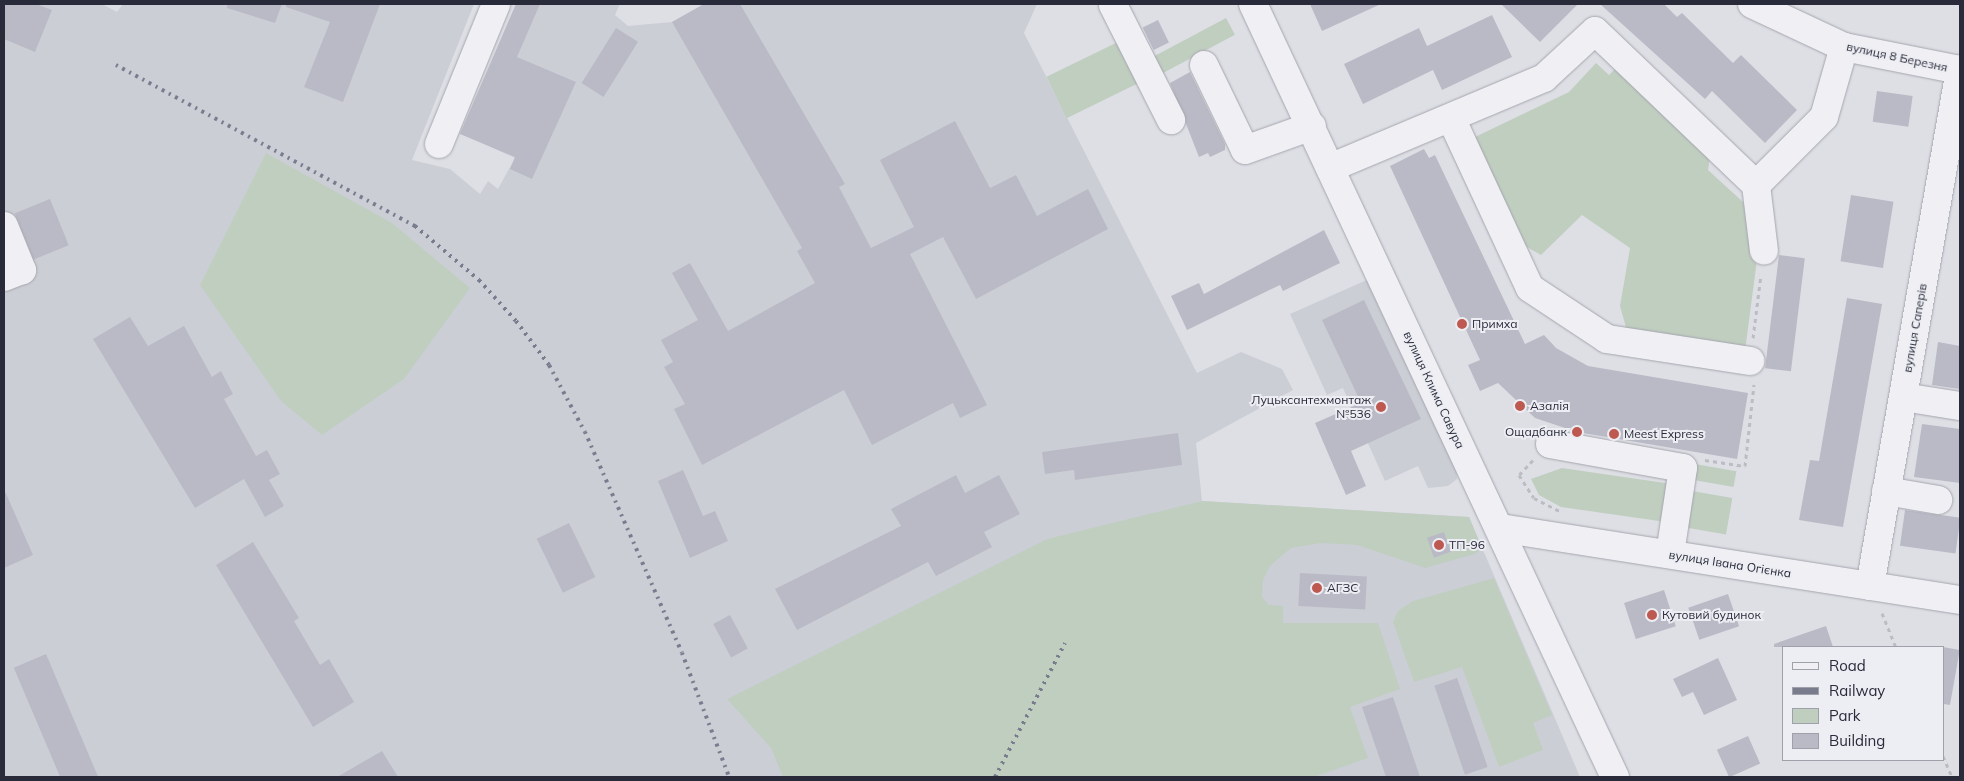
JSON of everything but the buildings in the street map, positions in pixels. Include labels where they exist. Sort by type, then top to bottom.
[{"type":"street","points":[[439,144],[496,4]]},
{"type":"street","name":"вулиця Клима Савура","points":[[1252,4],[1312,126],[1614,777]]},
{"type":"street","name":"вулиця 8 Березня","points":[[1752,4],[1792,13],[1844,47],[1960,70]]},
{"type":"street","points":[[1113,5],[1171,120]]},
{"type":"street","points":[[1330,168],[1544,78],[1595,31],[1756,185],[1764,251]]},
{"type":"street","points":[[1756,185],[1824,117],[1844,47]]},
{"type":"street","points":[[1204,65],[1245,150],[1312,126]]},
{"type":"street","name":"вулиця Саперів","points":[[1870,586],[1960,70]]},
{"type":"street","points":[[1451,118],[1530,288],[1608,339],[1750,361]]},
{"type":"street","points":[[4,226],[22,270],[4,277]]},
{"type":"street","points":[[1903,397],[1960,406]]},
{"type":"street","points":[[1550,444],[1683,468],[1670,554]]},
{"type":"street","points":[[1886,491],[1938,500]]},
{"type":"street","name":"вулиця Івана Огієнка","points":[[1500,528],[1960,600]]},
{"type":"path","points":[[1870,586],[1896,646]]},
{"type":"path","points":[[1944,758],[1952,777]]},
{"type":"shaded area","points":[[4,4],[102,4],[117,12],[123,4],[474,4],[412,160],[450,169],[480,194],[488,181],[498,189],[515,158],[460,133],[516,4],[620,4],[615,15],[628,26],[672,22],[704,4],[1037,4],[1024,33],[1197,373],[1241,352],[1282,369],[1293,390],[1196,443],[1202,501],[1469,517],[1580,777],[4,777]]},
{"type":"shaded area","points":[[1369,279],[1456,469],[1457,479],[1448,486],[1428,488],[1418,466],[1385,481],[1343,388],[1327,395],[1290,314]]},
{"type":"green space","points":[[1226,18],[1235,35],[1160,75],[1151,58]]},
{"type":"green space","points":[[1122,40],[1142,81],[1067,118],[1047,77]]},
{"type":"green space","points":[[1596,63],[1609,75],[1621,63],[1710,157],[1708,170],[1754,212],[1758,252],[1745,351],[1627,331],[1620,306],[1630,248],[1582,215],[1541,255],[1525,246],[1473,138],[1569,92]]},
{"type":"green space","points":[[266,153],[392,223],[470,288],[404,379],[322,435],[281,401],[200,285]]},
{"type":"green space","points":[[1695,464],[1736,471],[1734,487],[1692,480]]},
{"type":"green space","points":[[1562,468],[1672,484],[1666,522],[1561,507],[1539,495],[1531,479]]},
{"type":"green space","points":[[1692,491],[1732,498],[1726,535],[1686,527]]},
{"type":"green space","points":[[1202,501],[1469,517],[1482,548],[1475,554],[1425,568],[1357,545],[1321,543],[1291,548],[1270,566],[1263,580],[1262,597],[1269,605],[1283,606],[1283,623],[1378,623],[1400,689],[1350,707],[1368,758],[1314,777],[783,777],[771,748],[727,699],[1047,539]]},
{"type":"green space","points":[[1494,578],[1552,715],[1533,723],[1543,750],[1499,767],[1462,667],[1414,682],[1393,622],[1398,611],[1413,601]]},
{"type":"railway","points":[[116,65],[415,226],[479,280],[516,321],[549,365],[585,432],[682,653],[729,777]]},
{"type":"railway","points":[[995,777],[1065,643]]},
{"type":"place","name":"Примха","points":[[1462,324]]},
{"type":"place","name":"Азалія","points":[[1520,406]]},
{"type":"place","name":"Луцьксантехмонтаж №536","points":[[1381,407]]},
{"type":"place","name":"Ощадбанк","points":[[1577,432]]},
{"type":"place","name":"Meest Express","points":[[1614,434]]},
{"type":"place","name":"ТП-96","points":[[1439,545]]},
{"type":"place","name":"АГЗС","points":[[1317,588]]},
{"type":"place","name":"Кутовий будинок","points":[[1652,615]]}]
